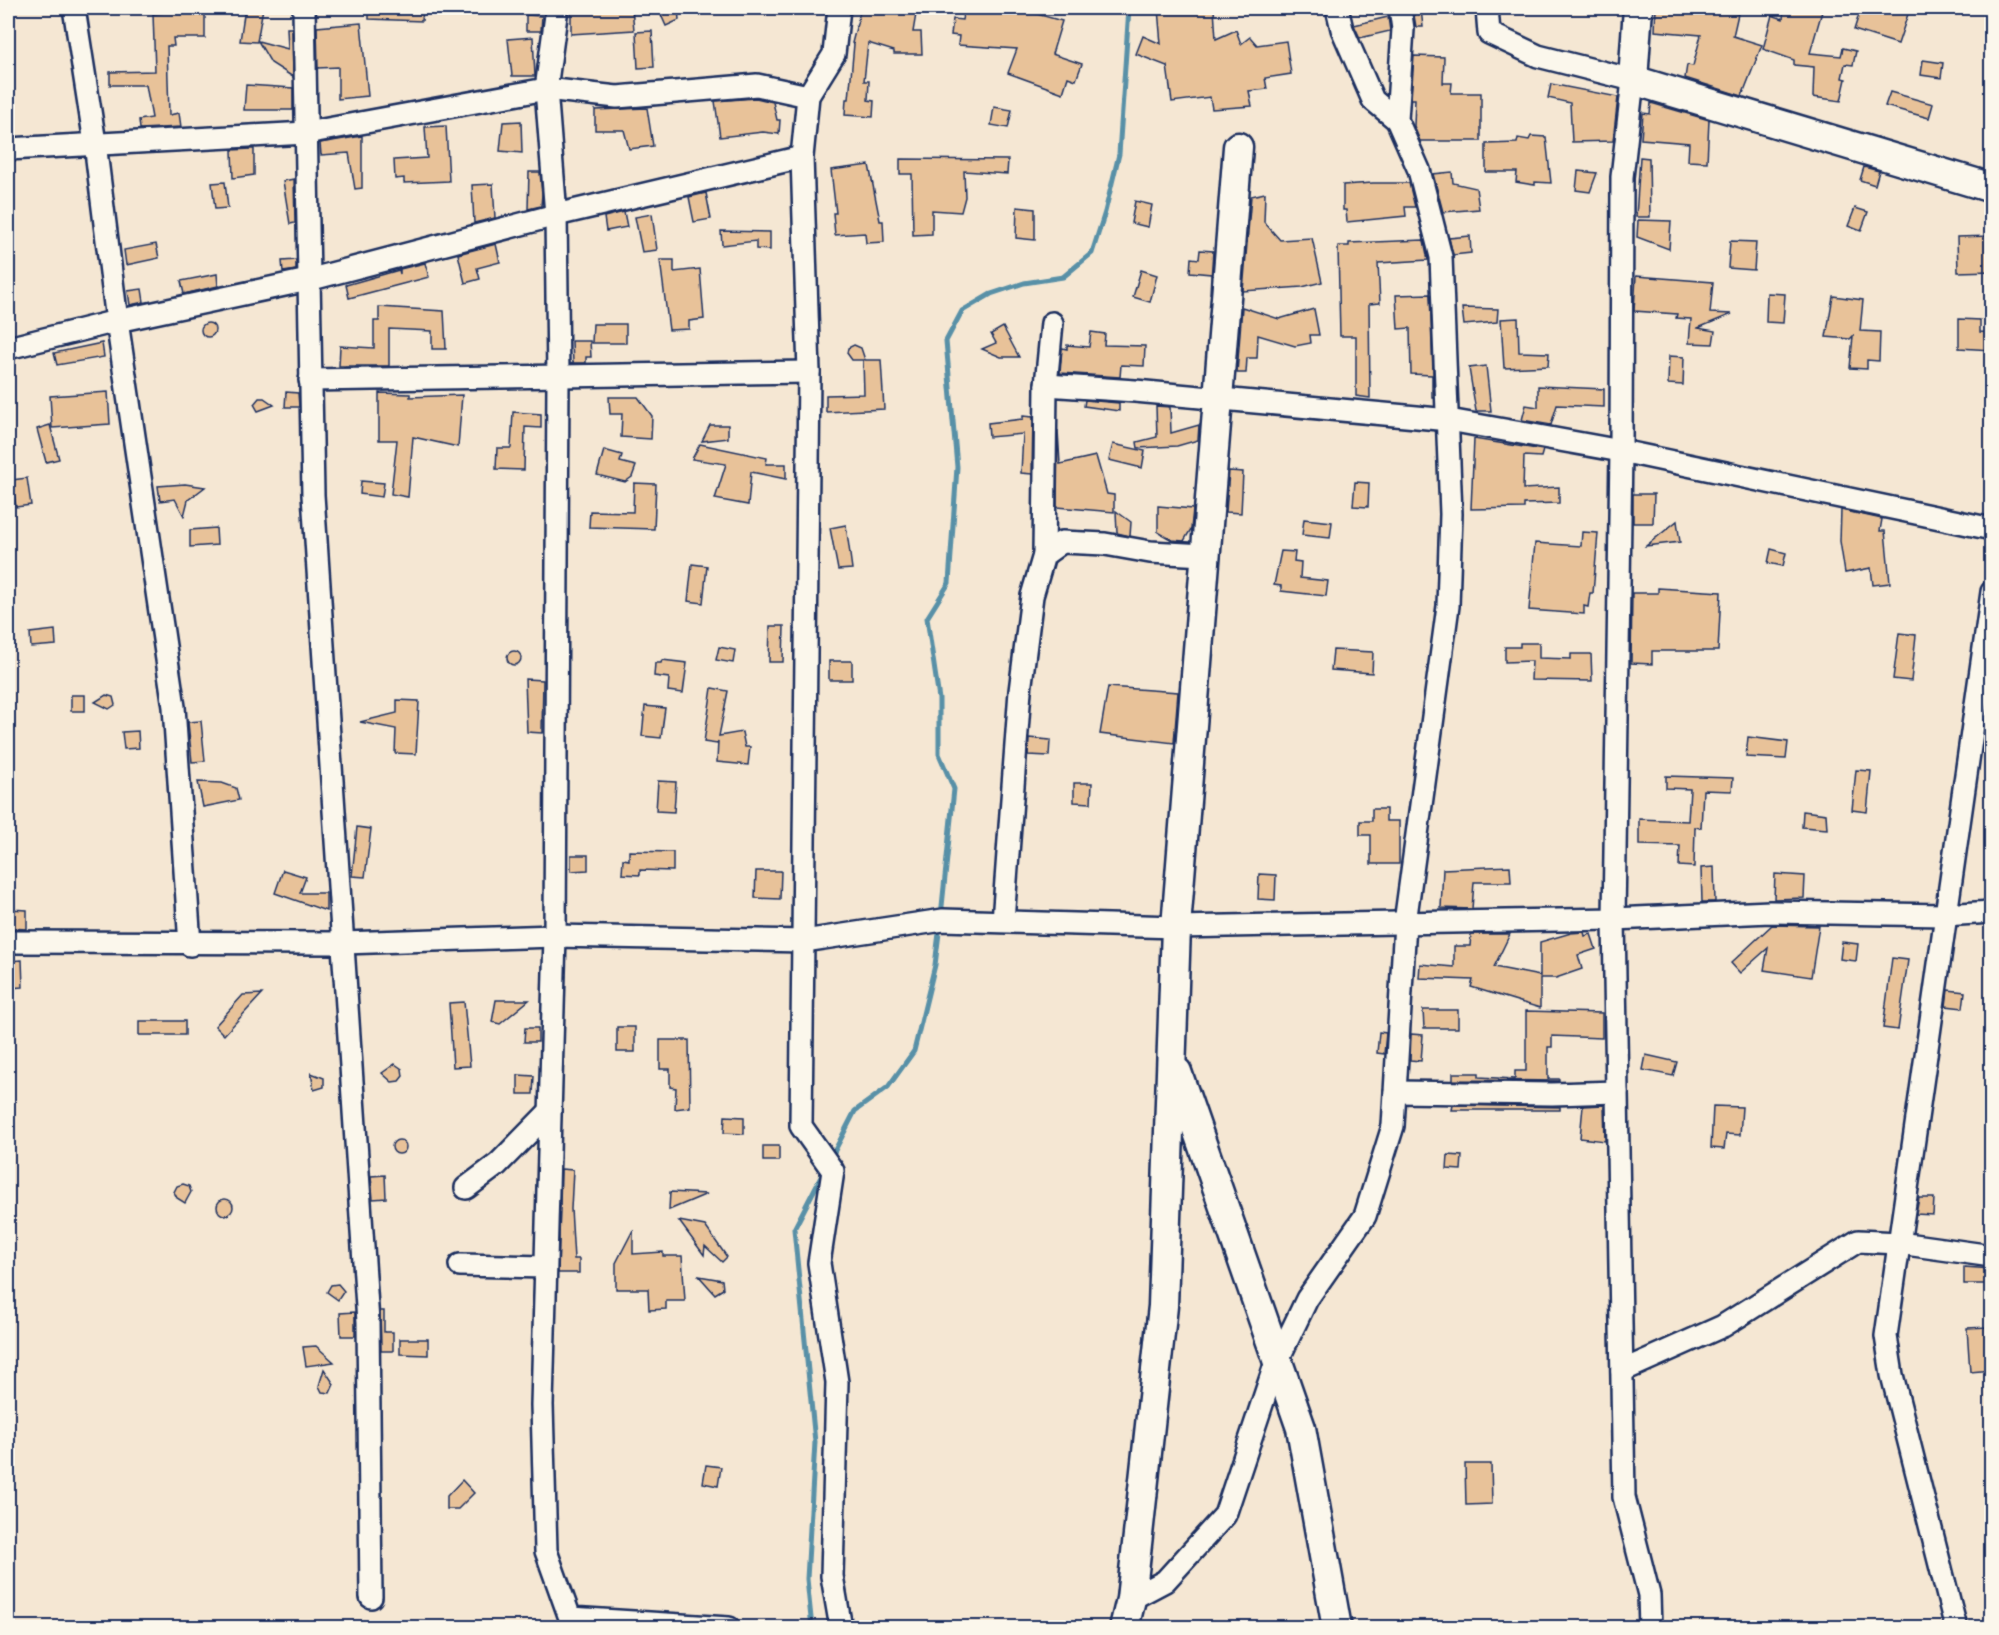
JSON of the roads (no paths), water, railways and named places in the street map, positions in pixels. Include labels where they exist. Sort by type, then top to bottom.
[{"type":"street","points":[[74,8],[174,707],[190,945]]},
{"type":"street","points":[[304,8],[313,495],[368,1322],[370,1597]]},
{"type":"street","points":[[557,8],[546,89],[556,214],[558,376],[555,936],[542,1405],[546,1551],[570,1618],[729,1628]]},
{"type":"street","points":[[839,8],[834,54],[808,96],[802,157],[809,372],[801,1126],[833,1171],[819,1263],[837,1382],[832,1576],[841,1628]]},
{"type":"street","points":[[1131,1599],[1165,1581],[1226,1515],[1278,1361],[1307,1299],[1365,1216],[1393,1126],[1405,923],[1448,606],[1451,514],[1441,257],[1419,170],[1397,120],[1373,100],[1342,29],[1337,8]]},
{"type":"street","points":[[1397,120],[1402,29],[1400,8]]},
{"type":"street","points":[[1487,8],[1489,33],[1538,56],[1633,80],[1992,188]]},
{"type":"street","points":[[1638,8],[1633,80],[1622,177],[1621,451],[1614,919],[1624,1497],[1649,1595],[1650,1628]]},
{"type":"street","points":[[8,149],[306,133],[546,89],[617,97],[757,85],[808,96]]},
{"type":"street","points":[[1124,1628],[1131,1599],[1163,1306],[1176,927],[1216,398],[1238,147]]},
{"type":"street","points":[[8,348],[117,321],[308,280],[556,214],[802,157]]},
{"type":"street","points":[[1003,921],[1020,691],[1032,596],[1044,555],[1046,385],[1052,323]]},
{"type":"street","points":[[310,380],[809,372]]},
{"type":"street","points":[[1046,385],[1449,420],[1621,451],[1992,529]]},
{"type":"street","points":[[1044,555],[1062,542],[1105,544],[1150,552],[1204,555]]},
{"type":"street","points":[[1956,1628],[1893,1375],[1886,1336],[1944,915],[1992,592]]},
{"type":"street","points":[[8,942],[190,945],[555,936],[804,941],[943,920],[1176,927],[1614,919],[1770,912],[1944,915],[1992,912]]},
{"type":"street","points":[[1172,1056],[1301,1428],[1338,1628]]},
{"type":"street","points":[[1395,1092],[1617,1092]]},
{"type":"street","points":[[466,1188],[498,1164],[549,1112]]},
{"type":"street","points":[[1622,1371],[1723,1326],[1858,1241],[1899,1243],[1992,1256]]},
{"type":"street","points":[[460,1265],[545,1267]]},
{"type":"waterway","points":[[941,916],[954,789],[939,754],[939,699],[927,618],[949,583],[957,467],[946,341],[962,311],[991,294],[1024,283],[1063,277],[1092,253],[1119,154],[1129,8]]},
{"type":"waterway","points":[[831,1158],[855,1111],[888,1087],[914,1051],[935,965],[940,925]]},
{"type":"waterway","points":[[812,1628],[807,1579],[815,1442],[794,1229],[824,1171]]}]
